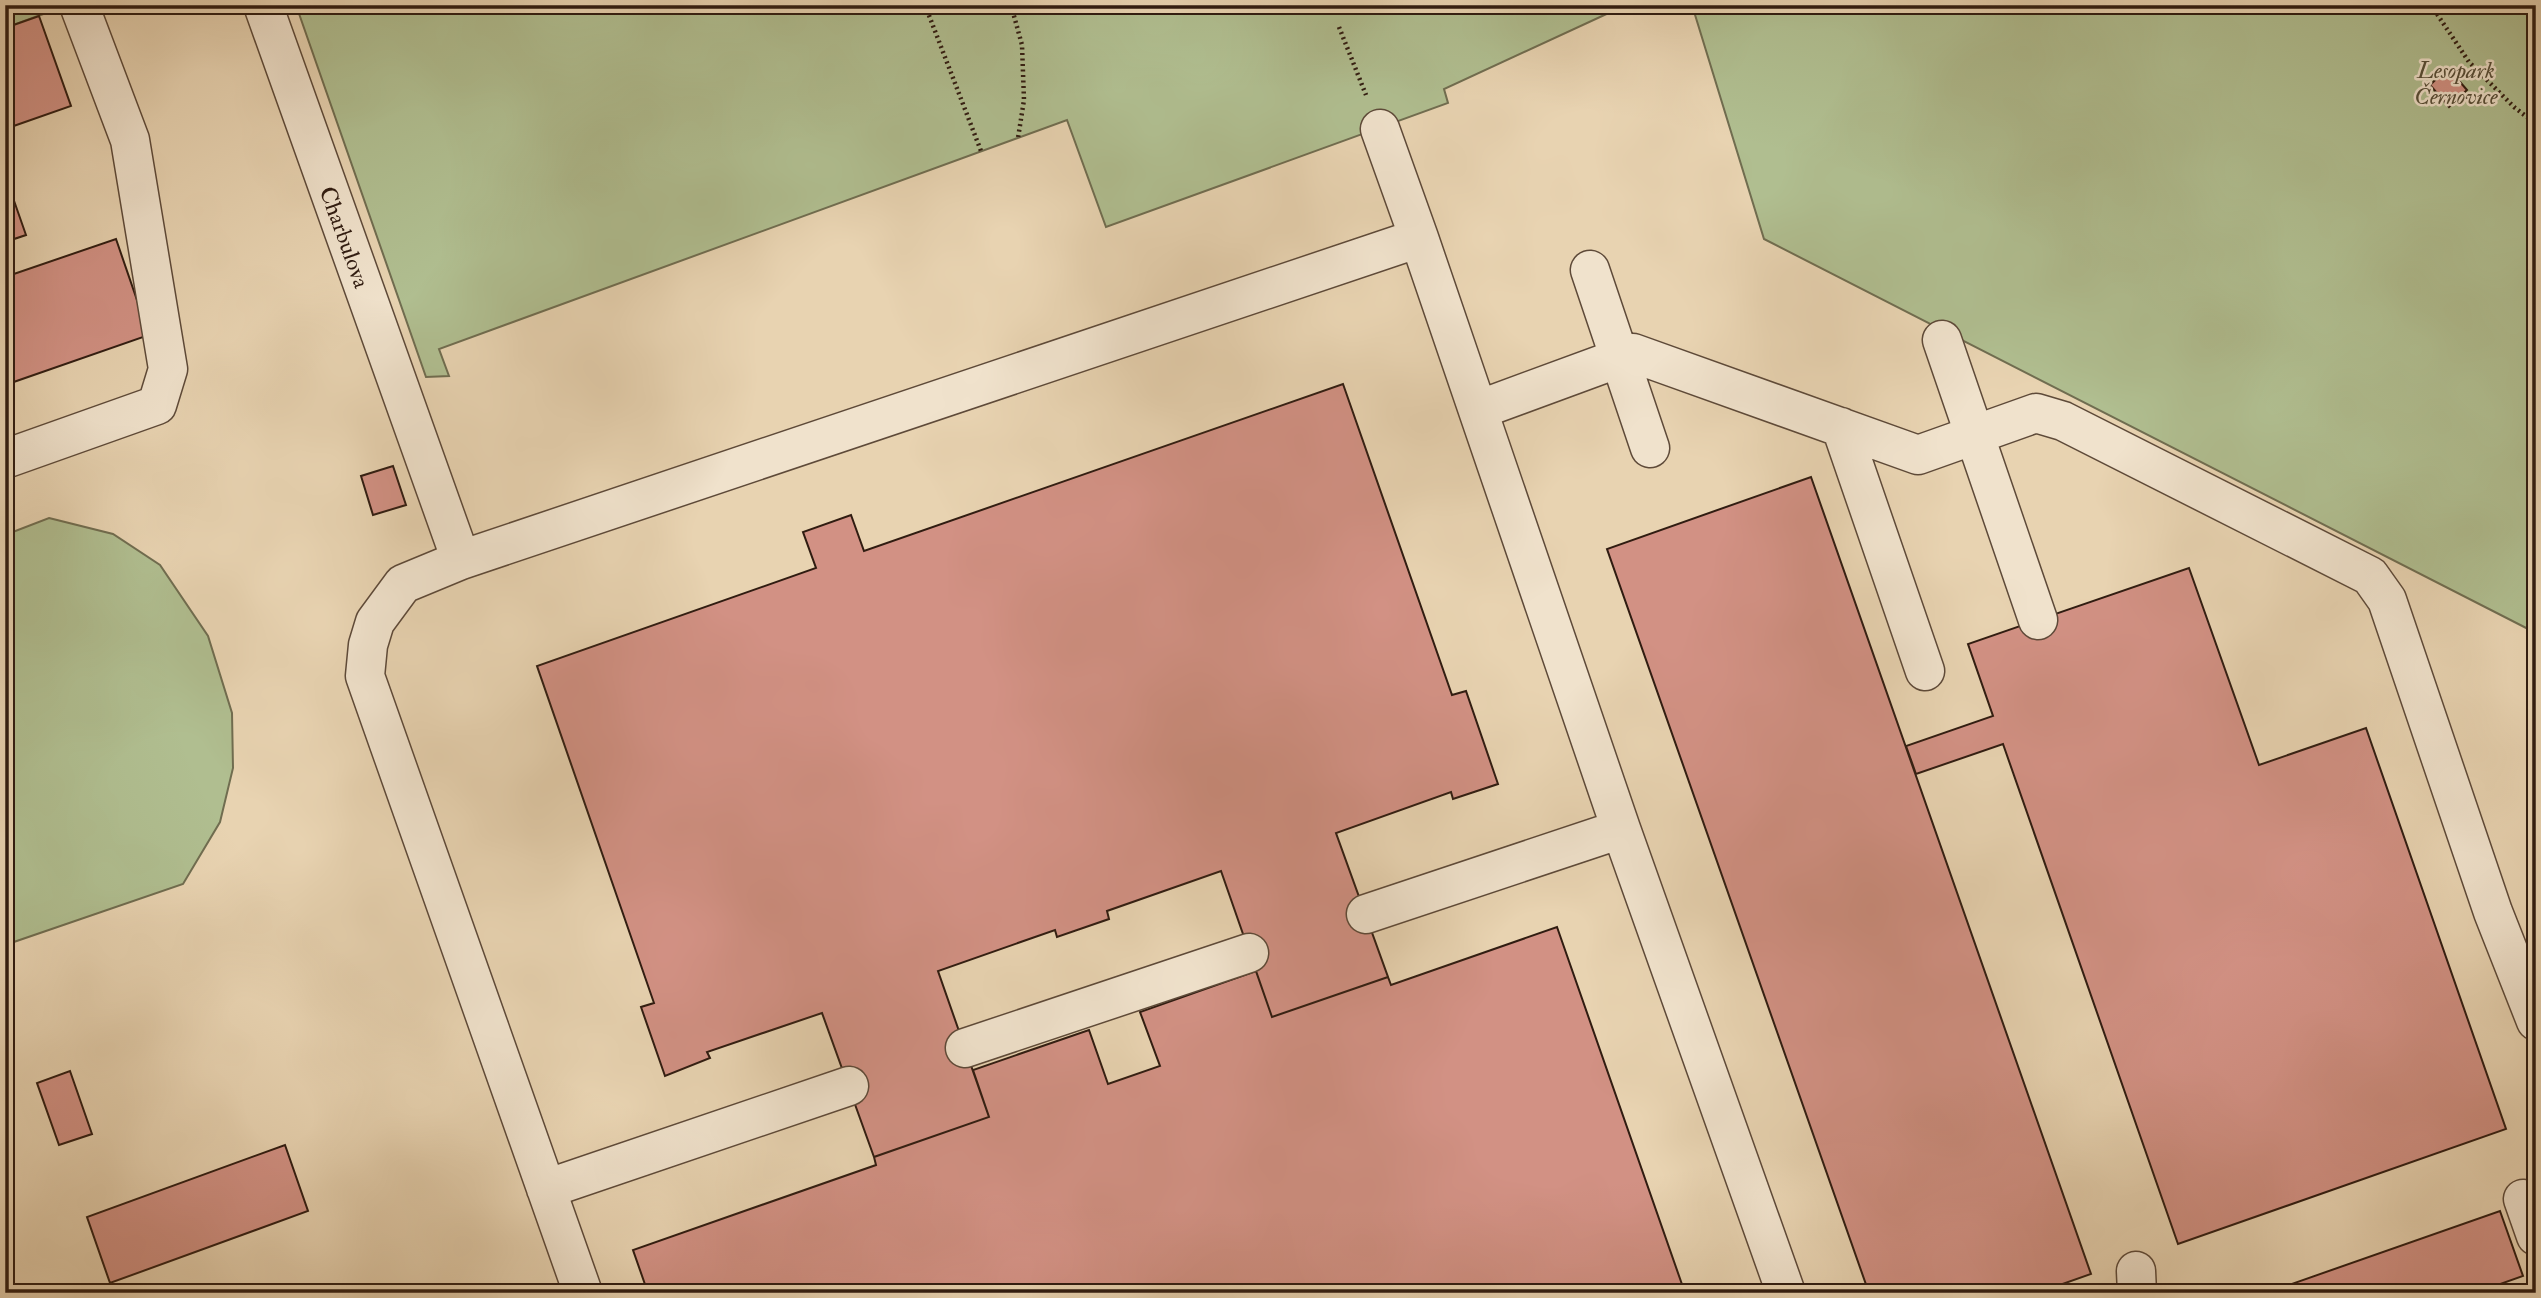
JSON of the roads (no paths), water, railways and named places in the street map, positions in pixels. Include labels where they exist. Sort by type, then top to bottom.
[{"type":"street","points":[[5,459],[157,405],[168,369],[130,140],[79,5]]},
{"type":"street","name":"Charbulova","points":[[263,5],[461,560]]},
{"type":"street","points":[[1380,129],[1621,829],[1786,1293]]},
{"type":"street","points":[[583,1293],[365,676],[368,645],[375,622],[403,584],[461,560],[1419,238]]},
{"type":"street","points":[[1590,270],[1650,447]]},
{"type":"street","points":[[1942,340],[2038,620]]},
{"type":"street","points":[[1478,410],[1633,353],[1918,454],[2036,413],[2063,421],[2370,576],[2387,600],[2493,912],[2534,1011]]},
{"type":"street","points":[[1841,427],[1925,671]]},
{"type":"street","points":[[1366,914],[1621,829]]},
{"type":"street","points":[[965,1048],[1249,953]]},
{"type":"street","points":[[546,1189],[849,1086]]},
{"type":"street","points":[[2523,1199],[2536,1236]]},
{"type":"park label","name":"Lesopark Černovice","points":[[2456,83]]}]
